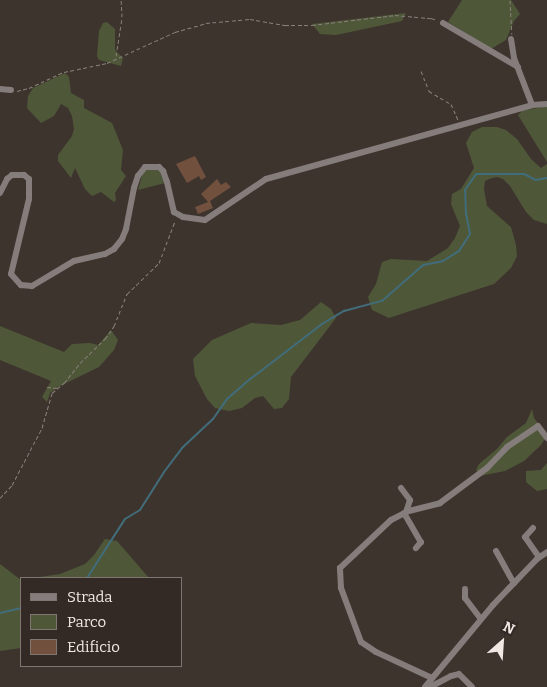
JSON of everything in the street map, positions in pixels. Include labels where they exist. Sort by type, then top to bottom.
[{"type":"street","points":[[443,23],[518,67]]},
{"type":"street","points":[[512,38],[518,67],[532,105]]},
{"type":"street","points":[[0,89],[11,90]]},
{"type":"street","points":[[0,193],[7,179],[12,175],[24,175],[29,179],[29,199],[12,274],[22,284],[32,286],[74,261],[104,254],[114,248],[124,234],[134,188],[138,176],[145,167],[159,167],[163,171],[167,182],[170,204],[174,212],[183,217],[205,220],[266,179],[532,105],[547,104]]},
{"type":"street","points":[[432,678],[376,652],[361,642],[339,577],[340,568],[391,520],[405,512],[440,503],[487,468],[507,447],[538,426],[547,438]]},
{"type":"street","points":[[401,488],[410,500],[405,512]]},
{"type":"street","points":[[405,512],[421,542],[416,548]]},
{"type":"street","points":[[532,528],[524,537],[539,558]]},
{"type":"street","points":[[496,551],[514,583]]},
{"type":"street","points":[[426,687],[481,619],[514,583],[547,552]]},
{"type":"street","points":[[465,589],[465,598],[481,619]]},
{"type":"street","points":[[426,687],[459,674],[472,687]]},
{"type":"path","points":[[116,57],[122,17],[121,0]]},
{"type":"path","points":[[510,0],[512,38]]},
{"type":"path","points":[[11,90],[21,91],[64,72],[107,63],[116,57],[175,32],[206,24],[241,20],[268,20],[284,25],[312,25],[395,15],[431,18],[443,23]]},
{"type":"path","points":[[421,70],[429,91],[451,104],[460,125]]},
{"type":"path","points":[[0,498],[12,485],[42,428],[50,397],[105,339],[114,326],[127,294],[159,263],[178,214]]},
{"type":"path","points":[[47,387],[58,388]]},
{"type":"green space","points":[[462,0],[511,0],[520,14],[514,21],[506,40],[491,49],[448,22]]},
{"type":"green space","points":[[406,13],[402,21],[336,35],[320,34],[312,24]]},
{"type":"green space","points":[[107,22],[115,29],[115,50],[123,58],[121,66],[99,60],[97,56],[99,31],[103,23]]},
{"type":"green space","points":[[65,73],[69,77],[71,93],[84,100],[84,108],[112,123],[123,150],[121,170],[126,176],[115,193],[116,200],[114,202],[101,192],[92,196],[85,189],[75,168],[71,178],[58,161],[58,155],[72,136],[74,129],[72,116],[68,108],[61,104],[54,116],[41,123],[27,108],[28,96],[33,88]]},
{"type":"green space","points":[[547,106],[547,162],[518,115],[522,111]]},
{"type":"green space","points":[[482,127],[497,127],[506,130],[517,139],[531,159],[541,168],[547,164],[547,224],[534,220],[526,212],[510,186],[503,179],[497,177],[489,179],[485,181],[484,189],[487,206],[511,227],[516,245],[517,256],[511,268],[494,284],[389,318],[372,310],[368,297],[376,284],[382,262],[391,259],[427,261],[448,248],[455,238],[460,226],[451,204],[452,194],[461,189],[474,168],[466,143],[472,132]]},
{"type":"green space","points":[[151,168],[159,170],[165,183],[138,190],[143,172]]},
{"type":"green space","points":[[321,302],[331,309],[336,318],[291,377],[289,399],[282,408],[274,409],[263,396],[255,398],[242,408],[229,411],[215,408],[207,399],[195,376],[193,359],[212,340],[251,323],[281,325],[300,320]]},
{"type":"green space","points":[[0,326],[64,352],[72,344],[90,343],[98,345],[111,330],[118,340],[114,350],[99,367],[58,387],[50,393],[47,402],[42,397],[51,381],[0,360]]},
{"type":"green space","points":[[532,409],[534,418],[544,431],[544,440],[541,445],[524,461],[505,471],[480,476],[476,470],[479,464],[497,449],[507,437],[526,423]]},
{"type":"green space","points":[[547,463],[547,489],[537,491],[526,482],[526,471],[541,470]]},
{"type":"green space","points":[[105,539],[117,541],[148,577],[40,577],[60,574],[85,564]]},
{"type":"green space","points":[[0,564],[20,579],[20,648],[0,651]]},
{"type":"building","points":[[195,156],[206,177],[201,180],[199,176],[187,183],[176,164]]},
{"type":"building","points":[[217,179],[221,185],[226,182],[231,187],[210,201],[213,208],[198,214],[195,207],[208,202],[201,194]]},
{"type":"waterway","points":[[88,577],[125,519],[140,510],[182,448],[213,419],[227,399],[322,324],[344,311],[382,301],[423,265],[443,261],[459,251],[470,234],[466,214],[465,190],[476,174],[524,174],[536,180],[547,178]]},
{"type":"waterway","points":[[0,613],[20,608]]}]
